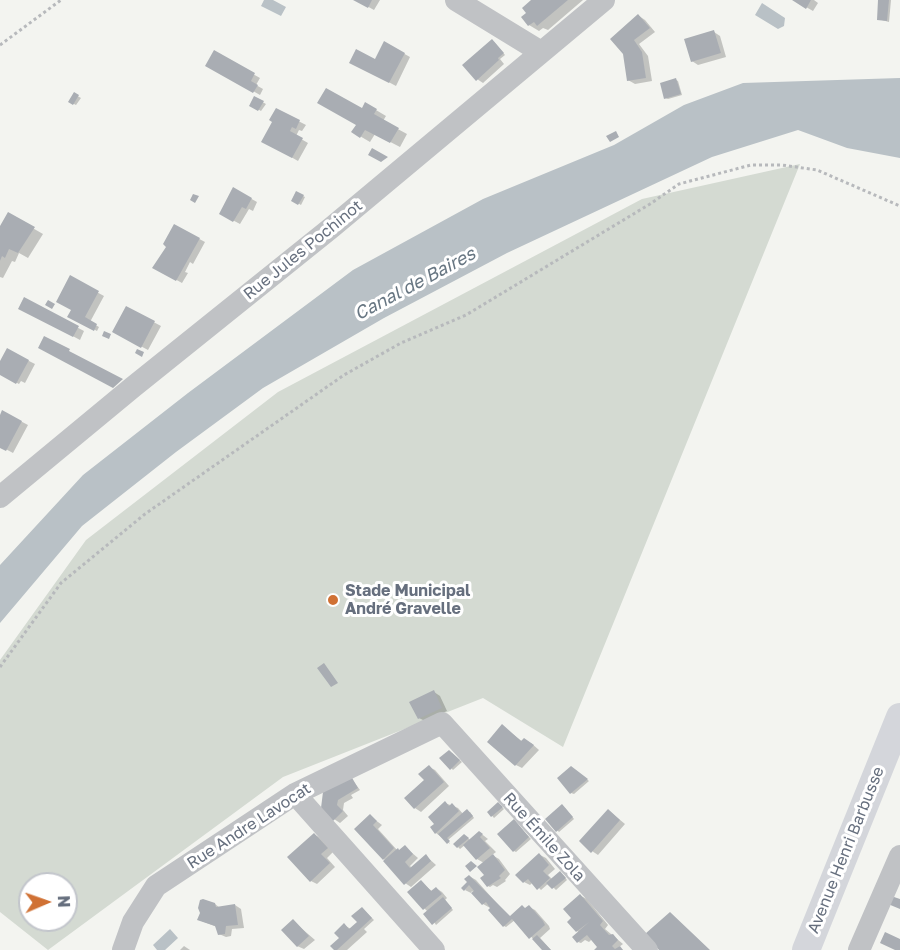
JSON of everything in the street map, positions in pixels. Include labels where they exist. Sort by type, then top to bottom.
[{"type":"main road","name":"Avenue Henri Barbusse","points":[[806,950],[900,717]]},
{"type":"street","points":[[456,0],[541,52]]},
{"type":"street","name":"Rue Jules Pochinot","points":[[0,497],[340,220],[604,0]]},
{"type":"street","name":"Rue Andre Lavocat","points":[[123,950],[133,922],[156,886],[295,794],[442,723]]},
{"type":"street","name":"Rue Émile Zola","points":[[442,723],[647,950]]},
{"type":"street","points":[[295,794],[434,950]]},
{"type":"street","points":[[859,950],[900,856]]},
{"type":"path","points":[[0,45],[61,0]]},
{"type":"path","points":[[0,667],[61,583],[145,514],[344,375],[401,343],[466,315],[650,204],[679,184],[751,165],[782,165],[817,170],[900,206]]},
{"type":"shaded area","name":"Stade Municipal André Gravelle","points":[[800,164],[563,747],[483,698],[283,777],[78,928],[78,872],[18,872],[18,926],[0,912],[0,660],[86,540],[278,392],[642,199]]},
{"type":"shaded area","name":"Stade Municipal André Gravelle","points":[[25,932],[72,932],[48,950]]},
{"type":"water","points":[[264,0],[273,0],[286,7],[281,16],[261,6]]},
{"type":"water","points":[[762,3],[785,18],[784,26],[778,29],[755,15]]},
{"type":"water","name":"Canal de Baires","points":[[900,78],[900,158],[847,148],[798,130],[712,157],[507,253],[384,318],[263,388],[176,452],[82,526],[0,623],[0,565],[83,475],[188,393],[353,270],[483,199],[614,145],[684,105],[743,83]]},
{"type":"water","points":[[170,929],[178,938],[165,950],[157,950],[153,945]]},
{"type":"building","points":[[353,0],[372,0],[368,8]]},
{"type":"building","points":[[531,0],[568,0],[537,26],[534,22],[528,26],[521,17],[526,13],[522,8]]},
{"type":"building","points":[[792,0],[811,0],[806,9]]},
{"type":"building","points":[[878,0],[889,0],[887,21],[877,20]]},
{"type":"building","points":[[638,14],[650,28],[634,40],[642,52],[646,78],[627,81],[623,54],[610,39]]},
{"type":"building","points":[[714,30],[721,53],[691,62],[684,39]]},
{"type":"building","points":[[492,39],[504,53],[476,81],[462,65]]},
{"type":"building","points":[[384,41],[405,53],[389,83],[349,63],[356,49],[375,59]]},
{"type":"building","points":[[214,50],[255,73],[251,81],[258,85],[253,93],[205,66]]},
{"type":"building","points":[[676,78],[681,94],[664,99],[660,83]]},
{"type":"building","points":[[326,88],[362,108],[365,102],[377,109],[374,114],[399,128],[390,143],[365,130],[360,138],[351,132],[356,125],[317,103]]},
{"type":"building","points":[[74,92],[79,95],[73,105],[68,102]]},
{"type":"building","points":[[254,96],[264,101],[258,111],[249,106]]},
{"type":"building","points":[[276,108],[300,120],[296,129],[292,127],[290,131],[303,138],[292,158],[261,142],[272,122],[269,120]]},
{"type":"building","points":[[616,131],[619,137],[610,142],[606,136]]},
{"type":"building","points":[[372,148],[388,157],[381,162],[368,155]]},
{"type":"building","points":[[233,187],[252,198],[246,209],[242,207],[233,222],[219,214]]},
{"type":"building","points":[[296,191],[304,195],[298,205],[291,201]]},
{"type":"building","points":[[193,194],[199,196],[195,203],[190,200]]},
{"type":"building","points":[[8,212],[35,227],[18,253],[9,249],[5,258],[2,256],[0,261],[0,226]]},
{"type":"building","points":[[174,224],[200,238],[176,281],[152,268],[166,247],[163,244]]},
{"type":"building","points":[[70,275],[99,291],[85,317],[97,324],[94,331],[67,317],[71,310],[56,302]]},
{"type":"building","points":[[24,297],[79,326],[73,337],[18,309]]},
{"type":"building","points":[[48,300],[55,304],[52,309],[45,305]]},
{"type":"building","points":[[126,306],[155,321],[141,348],[112,332]]},
{"type":"building","points":[[104,331],[111,334],[109,339],[102,336]]},
{"type":"building","points":[[44,336],[123,379],[113,388],[38,348]]},
{"type":"building","points":[[7,348],[29,360],[16,384],[0,375],[0,361]]},
{"type":"building","points":[[137,349],[144,352],[142,357],[135,353]]},
{"type":"building","points":[[2,410],[22,421],[6,451],[0,448]]},
{"type":"building","points":[[324,663],[338,683],[331,687],[317,668]]},
{"type":"building","points":[[434,690],[442,708],[418,719],[409,702]]},
{"type":"building","points":[[502,724],[521,741],[524,738],[534,745],[515,766],[487,742]]},
{"type":"building","points":[[449,750],[460,760],[450,770],[439,758]]},
{"type":"building","points":[[429,765],[444,782],[414,809],[404,798],[424,780],[418,774]]},
{"type":"building","points":[[571,766],[588,779],[570,794],[557,778]]},
{"type":"building","points":[[351,776],[358,788],[338,800],[337,805],[343,811],[333,821],[321,808],[323,792]]},
{"type":"building","points":[[445,801],[449,806],[452,803],[459,811],[435,834],[430,827],[434,824],[428,817]]},
{"type":"building","points":[[498,802],[503,807],[491,817],[487,812]]},
{"type":"building","points":[[562,804],[573,817],[556,832],[545,819]]},
{"type":"building","points":[[467,809],[473,816],[447,838],[450,841],[447,844],[438,834]]},
{"type":"building","points":[[608,809],[620,820],[591,853],[579,841]]},
{"type":"building","points":[[370,814],[377,821],[373,825],[394,848],[383,860],[354,829]]},
{"type":"building","points":[[514,819],[529,837],[513,852],[497,834]]},
{"type":"building","points":[[479,831],[483,834],[480,837],[490,848],[476,860],[463,845]]},
{"type":"building","points":[[314,833],[328,848],[321,854],[330,863],[310,882],[287,857]]},
{"type":"building","points":[[464,834],[469,838],[457,848],[453,844]]},
{"type":"building","points":[[405,845],[413,854],[405,862],[410,868],[426,854],[431,861],[404,885],[383,861]]},
{"type":"building","points":[[539,853],[549,865],[543,871],[550,878],[537,890],[528,879],[523,883],[515,875]]},
{"type":"building","points":[[493,854],[505,870],[499,876],[501,878],[487,887],[480,878],[484,875],[477,867]]},
{"type":"building","points":[[471,861],[477,866],[470,872],[465,866]]},
{"type":"building","points":[[560,871],[566,878],[552,889],[546,883]]},
{"type":"building","points":[[469,875],[510,916],[522,905],[525,908],[529,905],[545,925],[529,939],[512,919],[503,927],[488,910],[490,908],[486,902],[482,905],[471,893],[474,891],[469,885],[464,891],[461,888],[467,882],[464,879]]},
{"type":"building","points":[[421,880],[431,891],[436,887],[442,894],[423,910],[407,892]]},
{"type":"building","points":[[580,894],[603,921],[600,925],[609,935],[613,934],[618,940],[612,946],[615,949],[620,946],[623,950],[594,950],[597,947],[587,935],[577,943],[572,937],[589,922],[576,932],[567,922],[571,918],[563,909]]},
{"type":"building","points":[[891,896],[900,899],[900,909],[888,904]]},
{"type":"building","points":[[443,897],[452,908],[432,925],[423,914]]},
{"type":"building","points":[[200,900],[215,903],[216,907],[235,904],[238,925],[226,926],[225,934],[218,935],[215,926],[197,920],[200,913],[198,908]]},
{"type":"building","points":[[362,907],[372,918],[337,950],[334,950],[330,946],[339,938],[334,933],[344,923],[349,929],[357,922],[351,916]]},
{"type":"building","points":[[670,912],[710,950],[659,950],[645,934]]},
{"type":"building","points":[[293,919],[309,936],[297,947],[281,930]]},
{"type":"building","points":[[885,932],[900,939],[900,950],[880,943]]},
{"type":"building","points":[[537,935],[551,950],[542,950],[532,939]]},
{"type":"place","name":"Stade Municipal André Gravelle","points":[[333,600]]}]
